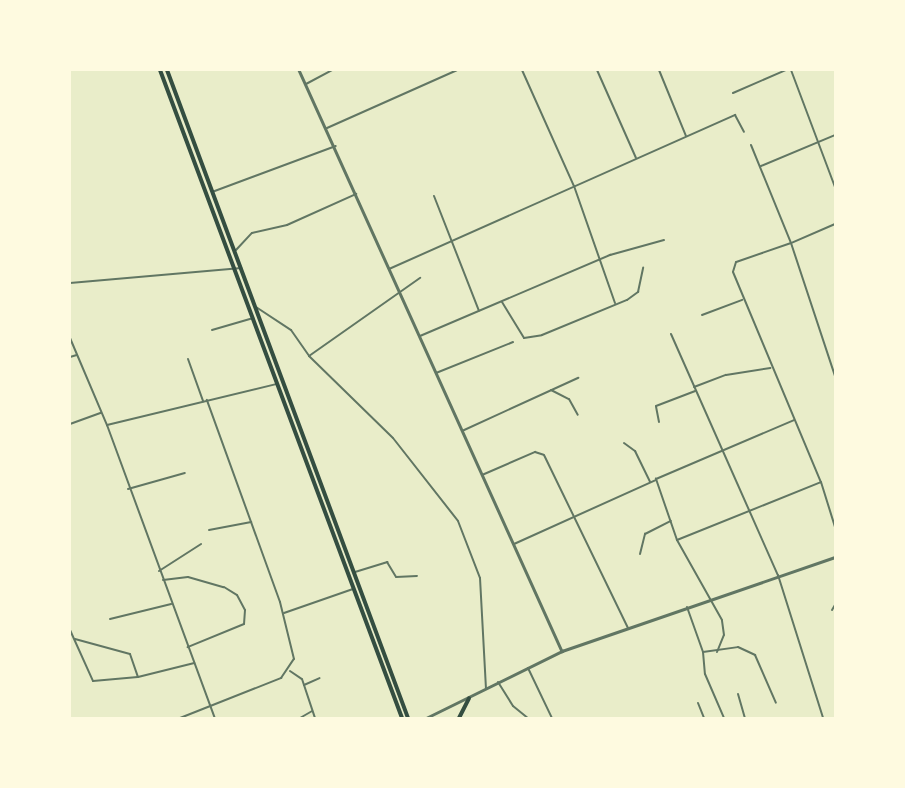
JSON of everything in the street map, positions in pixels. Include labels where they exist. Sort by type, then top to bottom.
[{"type":"highway","points":[[160,70],[402,718]]},
{"type":"highway","points":[[167,70],[408,718]]},
{"type":"highway","points":[[459,718],[469,698]]},
{"type":"street","points":[[298,70],[336,146],[398,290],[562,651]]},
{"type":"street","points":[[306,84],[332,70]]},
{"type":"street","points":[[327,128],[457,70]]},
{"type":"street","points":[[522,70],[574,186],[615,303]]},
{"type":"street","points":[[597,70],[636,158]]},
{"type":"street","points":[[659,70],[686,136]]},
{"type":"street","points":[[734,94],[786,70]]},
{"type":"street","points":[[791,70],[835,187]]},
{"type":"street","points":[[389,269],[735,115],[744,132]]},
{"type":"street","points":[[760,166],[835,134]]},
{"type":"street","points":[[751,144],[791,243],[835,376]]},
{"type":"street","points":[[212,192],[336,146]]},
{"type":"street","points":[[234,252],[252,233],[287,225],[356,194]]},
{"type":"street","points":[[434,196],[453,240],[479,311]]},
{"type":"street","points":[[835,224],[791,243],[736,262],[732,272],[770,368],[822,482],[835,527]]},
{"type":"street","points":[[420,336],[601,261],[629,247],[664,240]]},
{"type":"street","points":[[70,283],[241,268]]},
{"type":"street","points":[[502,302],[524,338],[615,303],[638,292],[643,268]]},
{"type":"street","points":[[309,356],[347,333],[398,290],[420,278]]},
{"type":"street","points":[[702,315],[742,300]]},
{"type":"street","points":[[255,306],[284,323],[309,356],[393,438],[468,537],[480,578],[486,688]]},
{"type":"street","points":[[212,330],[253,318]]},
{"type":"street","points":[[671,334],[778,575],[823,718]]},
{"type":"street","points":[[70,338],[107,425],[127,489],[215,718]]},
{"type":"street","points":[[436,373],[512,342]]},
{"type":"street","points":[[70,357],[76,355]]},
{"type":"street","points":[[188,359],[203,401]]},
{"type":"street","points":[[694,387],[726,375],[770,368]]},
{"type":"street","points":[[462,431],[578,378]]},
{"type":"street","points":[[107,425],[277,384]]},
{"type":"street","points":[[551,390],[569,400],[578,415]]},
{"type":"street","points":[[659,422],[656,406],[695,391]]},
{"type":"street","points":[[207,400],[283,613],[295,654],[290,671]]},
{"type":"street","points":[[70,424],[101,413]]},
{"type":"street","points":[[514,544],[578,518],[656,479],[794,420]]},
{"type":"street","points":[[624,443],[635,451],[650,482]]},
{"type":"street","points":[[482,475],[542,453],[578,518],[628,628]]},
{"type":"street","points":[[127,489],[185,473]]},
{"type":"street","points":[[656,479],[677,540],[723,625],[717,652]]},
{"type":"street","points":[[677,540],[748,509],[822,482]]},
{"type":"street","points":[[640,554],[645,534],[670,521]]},
{"type":"street","points":[[209,530],[251,522]]},
{"type":"street","points":[[159,571],[201,544]]},
{"type":"street","points":[[426,718],[562,651],[687,607],[707,598],[835,557]]},
{"type":"street","points":[[355,572],[389,562],[396,577],[417,576]]},
{"type":"street","points":[[163,580],[188,577],[224,587],[236,595],[245,610],[244,624],[188,647]]},
{"type":"street","points":[[283,613],[355,589]]},
{"type":"street","points":[[110,619],[172,603]]},
{"type":"street","points":[[832,610],[835,605]]},
{"type":"street","points":[[687,607],[704,652],[705,674],[724,718]]},
{"type":"street","points":[[70,630],[92,681],[138,677],[194,662]]},
{"type":"street","points":[[75,639],[130,654],[138,677]]},
{"type":"street","points":[[704,652],[717,652],[738,647],[758,657],[776,702]]},
{"type":"street","points":[[528,668],[552,718]]},
{"type":"street","points":[[290,671],[304,685],[315,718]]},
{"type":"street","points":[[180,718],[290,671]]},
{"type":"street","points":[[304,685],[320,678]]},
{"type":"street","points":[[498,682],[513,706],[528,718]]},
{"type":"street","points":[[738,694],[745,718]]},
{"type":"street","points":[[698,703],[704,718]]},
{"type":"street","points":[[300,718],[312,711]]}]
